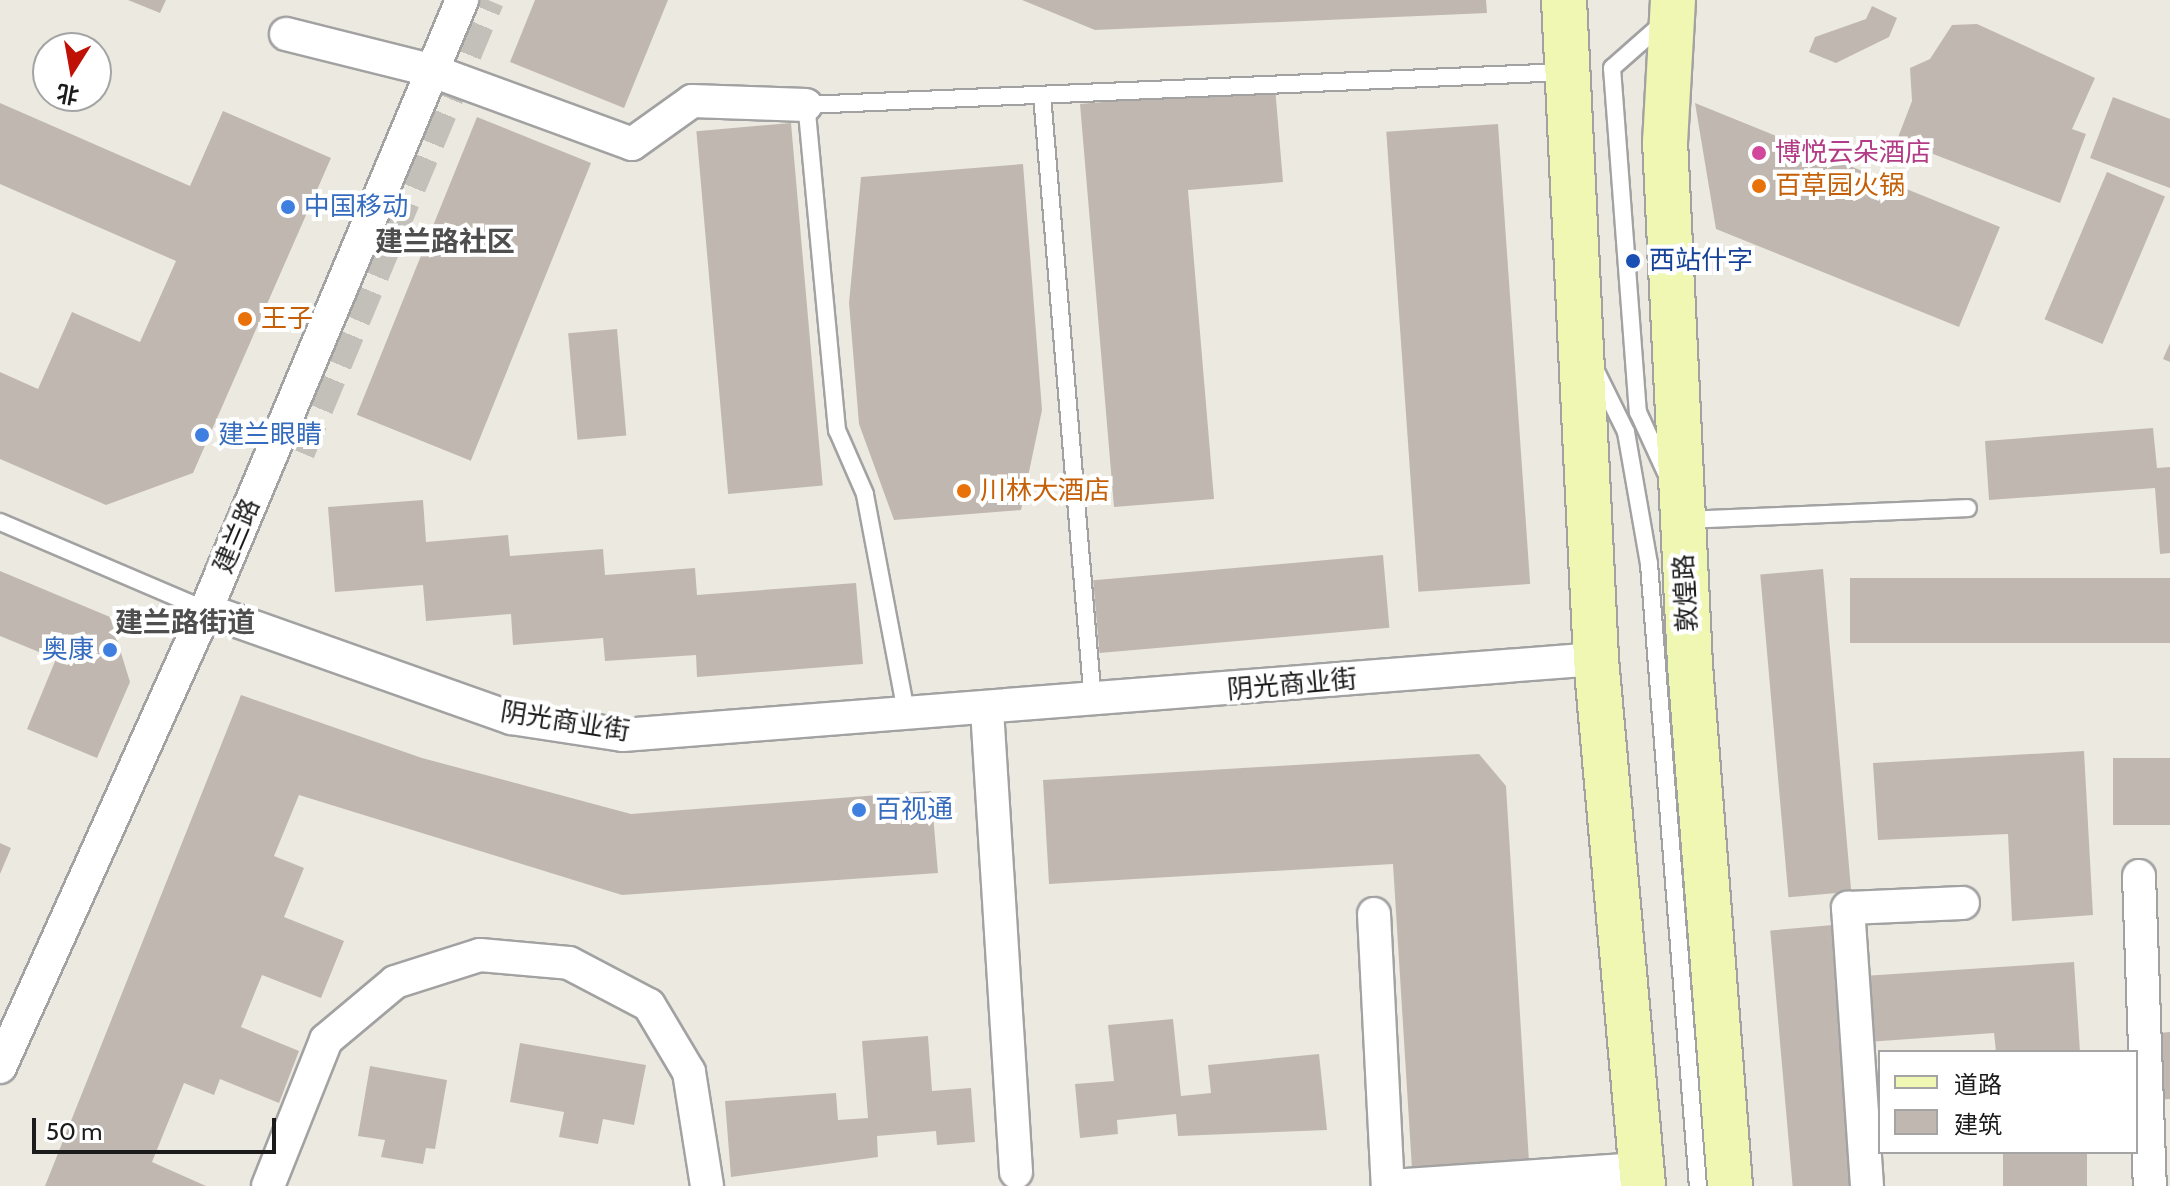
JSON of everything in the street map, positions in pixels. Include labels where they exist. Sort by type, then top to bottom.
[{"type":"main road","points":[[1564,0],[1596,659],[1642,1177]]},
{"type":"main road","name":"敦煌路","points":[[1670,10],[1665,141],[1683,514],[1730,1186]]},
{"type":"street","name":"建兰路","points":[[0,1067],[206,610],[430,70],[462,0]]},
{"type":"street","points":[[286,34],[430,70],[632,144],[692,101],[806,105]]},
{"type":"street","name":"阴光商业街","points":[[206,610],[525,721],[623,735],[907,717],[1596,659]]},
{"type":"street","points":[[987,710],[1016,1172]]},
{"type":"street","points":[[2139,876],[2150,1186]]},
{"type":"street","points":[[1867,1186],[1848,908],[1963,903]]},
{"type":"street","points":[[1374,914],[1389,1186],[1642,1177]]},
{"type":"street","points":[[268,1186],[326,1040],[395,982],[480,955],[569,963],[649,1005],[689,1072],[707,1186]]},
{"type":"lane","points":[[907,717],[865,494],[837,430],[806,105],[1566,72]]},
{"type":"lane","points":[[1042,95],[1093,702]]},
{"type":"lane","points":[[1579,335],[1626,432],[1649,564],[1698,1186]]},
{"type":"lane","points":[[1683,514],[1968,508]]},
{"type":"lane","points":[[0,522],[206,610]]},
{"type":"building","points":[[128,0],[166,0],[160,13]]},
{"type":"building","points":[[535,0],[668,0],[624,108],[510,62]]},
{"type":"building","points":[[1022,0],[1486,0],[1487,13],[1095,30]]},
{"type":"building","points":[[1872,6],[1897,18],[1889,37],[1836,63],[1809,52],[1815,37],[1866,19]]},
{"type":"building","points":[[1977,24],[2095,78],[2072,129],[2086,134],[2060,203],[1897,140],[1912,101],[1910,68],[1930,59],[1952,25]]},
{"type":"building","points":[[1275,87],[1283,182],[1188,190],[1214,499],[1114,507],[1080,104]]},
{"type":"building","points":[[2113,97],[2170,119],[2170,188],[2090,158]]},
{"type":"building","points":[[0,103],[190,186],[223,111],[331,158],[193,473],[106,505],[0,459],[0,372],[38,389],[72,312],[140,342],[176,261],[0,184]]},
{"type":"building","points":[[1695,103],[2000,227],[1959,327],[1716,229]]},
{"type":"building","points":[[477,117],[591,163],[471,461],[357,415]]},
{"type":"building","points":[[791,123],[823,486],[728,494],[696,131]]},
{"type":"building","points":[[1498,124],[1530,584],[1418,592],[1386,132]]},
{"type":"building","points":[[1023,164],[1042,410],[1021,510],[894,520],[859,424],[849,303],[861,177]]},
{"type":"building","points":[[2107,172],[2165,197],[2102,344],[2044,319]]},
{"type":"building","points":[[617,329],[626,436],[578,440],[568,333]]},
{"type":"building","points":[[2170,343],[2170,362],[2163,359]]},
{"type":"building","points":[[2153,428],[2157,468],[2170,467],[2170,553],[2160,554],[2155,488],[1989,500],[1985,441]]},
{"type":"building","points":[[423,500],[426,542],[508,535],[510,556],[603,549],[605,575],[695,568],[697,595],[856,583],[863,664],[697,677],[696,655],[605,661],[603,638],[513,645],[511,614],[426,621],[423,585],[335,592],[328,507]]},
{"type":"building","points":[[1383,555],[1389,628],[1099,653],[1093,580]]},
{"type":"building","points":[[1823,569],[1851,892],[1788,897],[1760,574]]},
{"type":"building","points":[[0,571],[110,617],[130,682],[97,758],[27,729],[56,659],[0,636]]},
{"type":"building","points":[[1850,578],[2170,578],[2170,643],[1850,643]]},
{"type":"building","points":[[241,695],[422,758],[631,814],[931,791],[938,873],[622,895],[299,795],[274,856],[304,868],[284,917],[344,941],[321,998],[262,975],[241,1027],[299,1051],[279,1103],[220,1079],[214,1095],[184,1083],[152,1162],[206,1186],[45,1186]]},
{"type":"building","points":[[2084,751],[2093,915],[2012,921],[2008,834],[1878,840],[1873,763]]},
{"type":"building","points":[[1479,754],[1506,786],[1529,1162],[1412,1169],[1393,864],[1049,884],[1043,780]]},
{"type":"building","points":[[2113,758],[2170,758],[2170,825],[2113,825]]},
{"type":"building","points":[[0,843],[11,848],[0,874]]},
{"type":"building","points":[[1833,925],[1856,1186],[1793,1186],[1770,930]]},
{"type":"building","points":[[2074,962],[2080,1050],[1996,1050],[1994,1033],[1867,1042],[1863,976]]},
{"type":"building","points":[[1173,1019],[1181,1096],[1211,1093],[1208,1065],[1319,1054],[1327,1130],[1178,1136],[1176,1114],[1117,1120],[1118,1134],[1080,1138],[1075,1084],[1114,1081],[1108,1025]]},
{"type":"building","points":[[2170,1032],[2170,1099],[2154,1100],[2149,1034]]},
{"type":"building","points":[[928,1036],[932,1091],[971,1088],[975,1142],[937,1145],[936,1131],[877,1136],[878,1157],[731,1177],[725,1101],[836,1093],[838,1120],[868,1118],[862,1041]]},
{"type":"building","points":[[520,1043],[646,1065],[634,1125],[603,1119],[598,1144],[559,1137],[564,1112],[510,1102]]},
{"type":"building","points":[[370,1066],[447,1080],[435,1149],[426,1148],[423,1164],[381,1157],[385,1140],[358,1136]]},
{"type":"building","points":[[2003,1154],[2087,1154],[2087,1186],[2003,1186]]},
{"type":"tunnel","points":[[299,452],[488,0]]},
{"type":"place","name":"博悦云朵酒店","points":[[1759,153]]},
{"type":"place","name":"百草园火锅","points":[[1759,186]]},
{"type":"place","name":"中国移动","points":[[288,207]]},
{"type":"place","name":"西站什字","points":[[1633,261]]},
{"type":"place","name":"王子","points":[[245,319]]},
{"type":"place","name":"建兰眼睛","points":[[202,435]]},
{"type":"place","name":"川林大酒店","points":[[964,491]]},
{"type":"place","name":"奥康","points":[[110,650]]},
{"type":"place","name":"百视通","points":[[859,810]]},
{"type":"district","name":"建兰路社区","points":[[445,241]]},
{"type":"district","name":"建兰路街道","points":[[185,622]]}]
